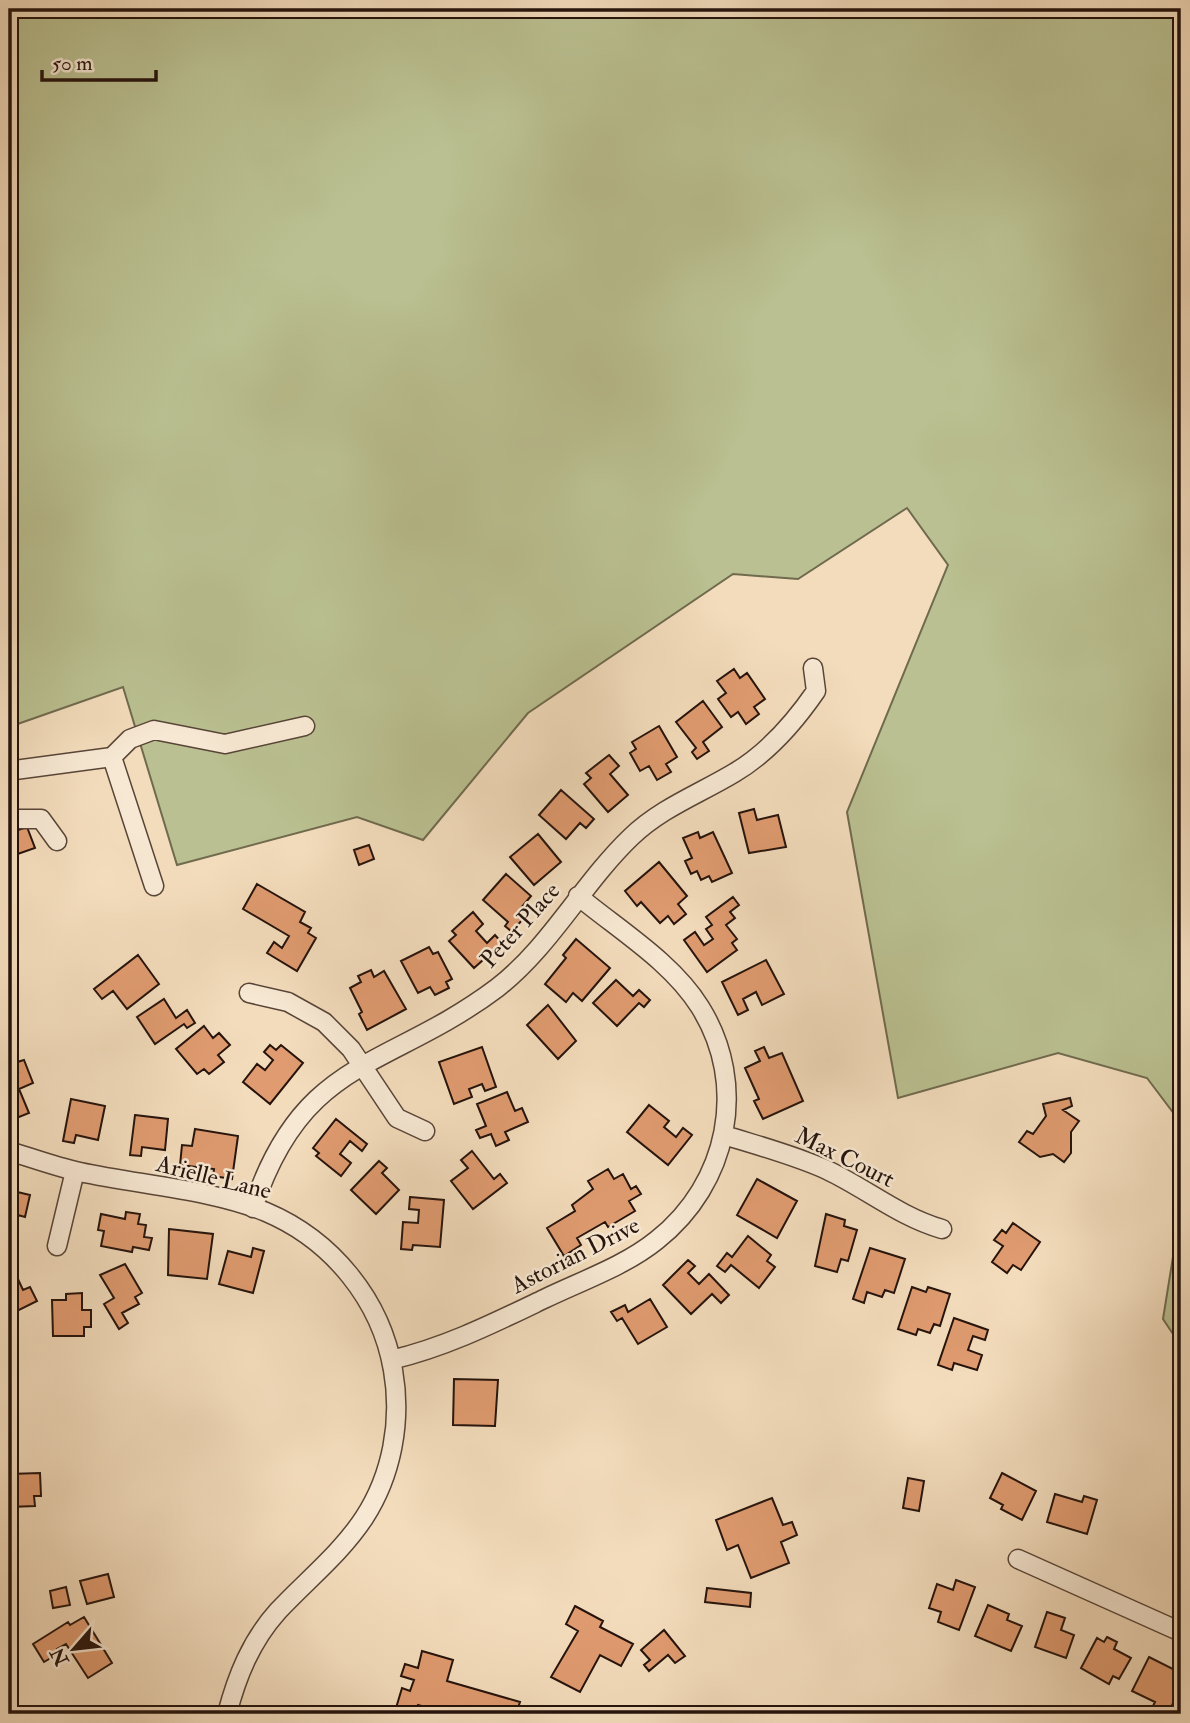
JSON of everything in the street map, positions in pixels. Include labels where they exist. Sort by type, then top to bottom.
[{"type":"street","name":"Peter Place","points":[[253,1208],[268,1166],[293,1123],[327,1088],[361,1065],[471,1006],[499,986],[524,963],[617,851],[656,817],[736,772],[782,734],[816,691],[813,668]]},
{"type":"street","points":[[9,774],[15,770],[112,757],[131,739],[154,730],[225,744],[305,726]]},
{"type":"street","points":[[112,757],[154,886]]},
{"type":"street","points":[[9,818],[41,819],[57,841]]},
{"type":"street","name":"Astorian Drive","points":[[391,1360],[464,1338],[656,1242],[678,1222],[698,1198],[711,1174],[724,1135],[727,1110],[724,1068],[711,1027],[700,1006],[670,971],[578,896]]},
{"type":"street","points":[[248,993],[270,996],[307,1011],[338,1034],[397,1118],[425,1131]]},
{"type":"street","name":"Max Court","points":[[724,1135],[809,1162],[864,1190],[912,1220],[942,1229]]},
{"type":"street","name":"Arielle Lane","points":[[9,1151],[75,1171],[253,1208],[290,1224],[336,1259],[370,1303],[391,1360],[395,1383],[395,1431],[378,1491],[348,1541],[276,1613],[258,1636],[234,1687],[227,1714]]},
{"type":"street","points":[[57,1246],[75,1171]]},
{"type":"street","points":[[1018,1559],[1181,1632]]},
{"type":"green space","points":[[9,9],[1181,9],[1181,1123],[1147,1078],[1058,1053],[898,1098],[847,812],[948,565],[907,508],[798,579],[733,574],[528,713],[423,840],[357,817],[177,865],[123,687],[9,727]]},
{"type":"green space","points":[[1181,1207],[1181,1346],[1163,1319]]},
{"type":"building","points":[[734,669],[740,678],[747,673],[765,699],[754,707],[759,714],[746,724],[738,712],[731,717],[718,699],[726,693],[717,681]]},
{"type":"building","points":[[703,701],[722,727],[703,742],[709,751],[697,759],[692,752],[696,748],[676,722]]},
{"type":"building","points":[[659,726],[677,757],[666,764],[671,772],[657,780],[649,766],[640,771],[630,753],[636,749],[632,742]]},
{"type":"building","points":[[609,755],[619,766],[610,774],[628,795],[608,812],[584,784],[591,778],[586,773]]},
{"type":"building","points":[[561,790],[594,819],[586,828],[580,823],[566,839],[539,815]]},
{"type":"building","points":[[754,809],[757,820],[778,815],[786,847],[749,853],[739,813]]},
{"type":"building","points":[[27,827],[35,848],[9,857],[9,833]]},
{"type":"building","points":[[698,832],[700,838],[713,832],[732,873],[712,882],[709,876],[701,880],[697,871],[691,874],[685,861],[692,858],[683,838]]},
{"type":"building","points":[[538,834],[561,862],[534,885],[510,857]]},
{"type":"building","points":[[369,845],[374,859],[359,865],[354,850]]},
{"type":"building","points":[[659,862],[687,896],[678,904],[686,914],[674,924],[668,916],[660,923],[641,902],[637,906],[625,891]]},
{"type":"building","points":[[506,874],[531,896],[515,915],[522,920],[512,932],[505,926],[508,922],[483,900]]},
{"type":"building","points":[[257,884],[305,912],[300,922],[311,928],[308,933],[316,938],[297,971],[267,953],[274,942],[282,948],[289,936],[243,909]]},
{"type":"building","points":[[733,897],[739,905],[730,912],[735,918],[726,925],[737,939],[732,943],[737,950],[707,972],[684,940],[695,932],[704,945],[713,939],[706,929],[712,925],[706,917]]},
{"type":"building","points":[[473,912],[483,924],[476,931],[487,943],[495,935],[502,943],[474,968],[449,941],[456,935],[452,931]]},
{"type":"building","points":[[576,939],[610,968],[582,1001],[573,993],[566,1002],[545,984],[566,958],[563,955]]},
{"type":"building","points":[[429,947],[433,954],[438,952],[452,979],[446,982],[449,988],[435,995],[430,987],[418,993],[401,961]]},
{"type":"building","points":[[138,955],[159,984],[127,1009],[113,991],[102,999],[94,989]]},
{"type":"building","points":[[766,960],[784,994],[762,1005],[756,992],[743,999],[748,1010],[738,1015],[722,982]]},
{"type":"building","points":[[371,970],[374,977],[384,971],[406,1009],[367,1030],[359,1014],[362,1012],[350,988],[361,982],[358,976]]},
{"type":"building","points":[[616,980],[633,996],[639,990],[650,1000],[644,1007],[639,1003],[617,1026],[593,1003]]},
{"type":"building","points":[[164,999],[176,1018],[187,1010],[195,1023],[187,1028],[184,1024],[155,1044],[137,1017]]},
{"type":"building","points":[[548,1005],[576,1041],[558,1059],[527,1025]]},
{"type":"building","points":[[204,1026],[213,1038],[219,1033],[230,1045],[218,1055],[224,1062],[209,1074],[204,1069],[197,1074],[176,1049]]},
{"type":"building","points":[[270,1045],[276,1050],[281,1045],[303,1063],[270,1104],[243,1082],[257,1064],[265,1070],[273,1060],[264,1052]]},
{"type":"building","points":[[482,1047],[496,1087],[485,1091],[482,1084],[469,1089],[472,1097],[454,1104],[439,1062]]},
{"type":"building","points":[[764,1047],[769,1058],[782,1053],[803,1101],[763,1119],[754,1101],[759,1099],[745,1068],[760,1061],[755,1051]]},
{"type":"building","points":[[24,1060],[33,1083],[19,1089],[29,1113],[9,1121],[9,1076],[18,1072],[14,1063]]},
{"type":"building","points":[[507,1092],[515,1111],[522,1108],[528,1122],[505,1132],[509,1140],[496,1146],[491,1134],[480,1138],[476,1130],[486,1126],[477,1104]]},
{"type":"building","points":[[1070,1098],[1072,1106],[1063,1110],[1079,1121],[1071,1132],[1071,1153],[1064,1162],[1053,1154],[1040,1157],[1019,1142],[1027,1131],[1033,1134],[1046,1116],[1043,1104]]},
{"type":"building","points":[[71,1099],[105,1106],[98,1140],[76,1135],[74,1143],[63,1141]]},
{"type":"building","points":[[649,1105],[669,1121],[664,1127],[676,1137],[683,1128],[692,1135],[668,1165],[627,1132]]},
{"type":"building","points":[[135,1115],[168,1119],[165,1150],[142,1147],[141,1156],[130,1155]]},
{"type":"building","points":[[336,1119],[367,1144],[362,1151],[350,1141],[340,1154],[351,1163],[341,1176],[316,1156],[319,1153],[313,1148]]},
{"type":"building","points":[[195,1129],[238,1136],[232,1179],[213,1176],[214,1169],[180,1165],[182,1145],[192,1146]]},
{"type":"building","points":[[472,1151],[494,1179],[500,1174],[507,1183],[473,1209],[451,1181],[468,1168],[461,1160]]},
{"type":"building","points":[[379,1161],[387,1168],[382,1173],[399,1190],[376,1214],[351,1190]]},
{"type":"building","points":[[608,1169],[614,1179],[623,1174],[631,1189],[636,1186],[641,1194],[629,1201],[635,1211],[608,1227],[605,1222],[577,1238],[581,1245],[564,1256],[547,1228],[575,1211],[572,1205],[593,1189],[588,1181]]},
{"type":"building","points":[[757,1179],[797,1201],[777,1238],[737,1215]]},
{"type":"building","points":[[9,1190],[30,1195],[25,1217],[18,1215],[15,1227],[9,1226]]},
{"type":"building","points":[[410,1197],[444,1200],[440,1247],[413,1245],[412,1250],[401,1249],[403,1222],[418,1223],[419,1210],[409,1209]]},
{"type":"building","points":[[126,1212],[140,1214],[138,1224],[146,1225],[144,1237],[152,1238],[149,1250],[133,1247],[132,1252],[101,1246],[104,1231],[98,1230],[101,1214],[125,1219]]},
{"type":"building","points":[[826,1214],[845,1220],[844,1226],[857,1230],[848,1261],[841,1259],[837,1272],[815,1266]]},
{"type":"building","points":[[1013,1223],[1040,1242],[1021,1270],[1013,1265],[1007,1273],[992,1262],[1003,1246],[994,1240],[1002,1230],[1006,1233]]},
{"type":"building","points":[[169,1229],[213,1234],[207,1279],[168,1275]]},
{"type":"building","points":[[748,1236],[771,1255],[767,1261],[775,1267],[759,1288],[731,1265],[725,1272],[717,1266],[727,1253],[732,1257]]},
{"type":"building","points":[[253,1248],[264,1251],[253,1293],[219,1284],[228,1251],[251,1257]]},
{"type":"building","points":[[870,1248],[905,1259],[894,1293],[885,1290],[882,1297],[867,1292],[864,1303],[853,1299]]},
{"type":"building","points":[[688,1260],[695,1266],[688,1273],[699,1284],[709,1274],[729,1295],[721,1303],[712,1294],[691,1314],[663,1285]]},
{"type":"building","points":[[125,1264],[142,1293],[135,1297],[139,1304],[122,1313],[128,1323],[119,1329],[104,1304],[114,1298],[100,1275]]},
{"type":"building","points":[[17,1277],[23,1290],[30,1287],[37,1301],[9,1315],[9,1281]]},
{"type":"building","points":[[912,1287],[926,1292],[928,1287],[950,1294],[940,1326],[934,1324],[930,1333],[918,1329],[916,1335],[898,1329]]},
{"type":"building","points":[[82,1293],[82,1310],[91,1310],[91,1327],[84,1327],[84,1336],[53,1336],[52,1300],[66,1300],[66,1294]]},
{"type":"building","points":[[650,1299],[667,1327],[638,1344],[622,1318],[617,1321],[611,1312],[625,1305],[628,1312]]},
{"type":"building","points":[[954,1318],[988,1330],[985,1340],[973,1336],[968,1350],[982,1355],[977,1370],[954,1363],[952,1370],[938,1365]]},
{"type":"building","points":[[454,1379],[498,1380],[495,1426],[453,1425]]},
{"type":"building","points":[[40,1473],[41,1496],[34,1496],[35,1506],[9,1507],[9,1474]]},
{"type":"building","points":[[1002,1473],[1036,1491],[1022,1520],[1001,1509],[1003,1505],[990,1498]]},
{"type":"building","points":[[908,1478],[924,1481],[919,1511],[903,1508]]},
{"type":"building","points":[[1055,1494],[1082,1502],[1084,1496],[1097,1500],[1087,1534],[1047,1522]]},
{"type":"building","points":[[772,1498],[783,1525],[792,1522],[797,1535],[781,1542],[789,1563],[751,1578],[738,1545],[727,1550],[716,1520]]},
{"type":"building","points":[[108,1574],[114,1597],[87,1604],[80,1581]]},
{"type":"building","points":[[956,1580],[975,1587],[959,1630],[938,1622],[941,1612],[929,1608],[937,1584],[953,1590]]},
{"type":"building","points":[[66,1587],[70,1605],[53,1608],[50,1591]]},
{"type":"building","points":[[707,1588],[751,1593],[750,1607],[705,1602]]},
{"type":"building","points":[[988,1605],[1009,1614],[1007,1620],[1022,1626],[1011,1651],[975,1636]]},
{"type":"building","points":[[575,1606],[603,1621],[600,1627],[633,1644],[621,1666],[600,1655],[580,1692],[551,1677],[578,1631],[566,1624]]},
{"type":"building","points":[[1047,1612],[1065,1618],[1061,1630],[1074,1635],[1066,1658],[1035,1647]]},
{"type":"building","points":[[84,1617],[112,1663],[88,1678],[66,1644],[57,1649],[59,1653],[44,1662],[33,1644],[68,1622],[70,1625]]},
{"type":"building","points":[[664,1630],[685,1656],[675,1663],[668,1655],[649,1671],[644,1665],[650,1660],[641,1650]]},
{"type":"building","points":[[1107,1637],[1117,1642],[1114,1649],[1131,1658],[1119,1679],[1113,1676],[1109,1684],[1081,1668],[1097,1638],[1104,1642]]},
{"type":"building","points":[[422,1651],[453,1660],[447,1681],[520,1702],[516,1714],[460,1711],[459,1714],[450,1714],[418,1705],[415,1713],[396,1708],[402,1688],[410,1691],[414,1680],[401,1676],[405,1664],[418,1668]]},
{"type":"building","points":[[1149,1657],[1181,1673],[1181,1686],[1168,1714],[1149,1714],[1155,1702],[1132,1691]]}]
